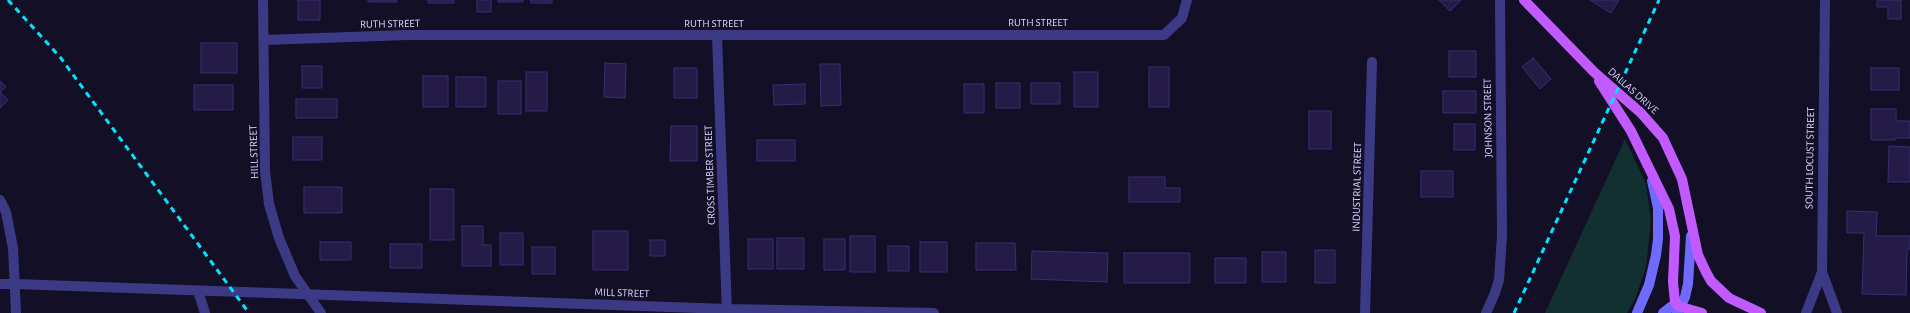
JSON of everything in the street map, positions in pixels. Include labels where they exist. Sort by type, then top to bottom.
[{"type":"main road","name":"DALLAS DRIVE","points":[[1524,0],[1594,72],[1642,113],[1663,138],[1682,179],[1698,255],[1711,281],[1729,298],[1761,313]]},
{"type":"main road","name":"DALLAS DRIVE","points":[[1594,72],[1631,130],[1663,194],[1672,222],[1675,249],[1673,292],[1678,309]]},
{"type":"main road","name":"DALLAS DRIVE","points":[[1637,313],[1652,272],[1658,239],[1657,198],[1647,164]]},
{"type":"main road","name":"DALLAS DRIVE","points":[[1678,309],[1685,297],[1690,273],[1692,247],[1690,216]]},
{"type":"main road","points":[[1663,313],[1672,306],[1678,309],[1702,313]]},
{"type":"street","name":"HILL STREET","points":[[263,0],[265,171],[269,204],[279,238],[295,276],[321,313]]},
{"type":"street","name":"RUTH STREET","points":[[264,40],[407,35],[1164,35],[1182,18],[1187,0]]},
{"type":"street","name":"JOHNSON STREET","points":[[1486,313],[1499,280],[1502,236],[1500,0]]},
{"type":"street","name":"SOUTH LOCUST STREET","points":[[1806,313],[1822,272],[1825,0]]},
{"type":"street","name":"CROSS TIMBER STREET","points":[[717,36],[727,311]]},
{"type":"street","name":"INDUSTRIAL STREET","points":[[1365,313],[1372,62]]},
{"type":"street","points":[[0,200],[6,212],[12,241],[16,284],[16,313]]},
{"type":"street","points":[[1822,272],[1837,313]]},
{"type":"street","name":"MILL STREET","points":[[0,284],[727,311],[934,313]]},
{"type":"street","points":[[198,291],[205,313]]},
{"type":"green space","points":[[1625,139],[1646,184],[1651,221],[1646,267],[1636,297],[1627,313],[1545,313]]},
{"type":"building","points":[[298,0],[320,0],[320,20],[298,20]]},
{"type":"building","points":[[368,0],[397,0],[397,2],[368,2]]},
{"type":"building","points":[[428,0],[454,0],[454,3],[428,3]]},
{"type":"building","points":[[477,0],[491,0],[491,12],[477,12]]},
{"type":"building","points":[[498,0],[523,0],[523,2],[498,2]]},
{"type":"building","points":[[531,0],[552,0],[552,3],[531,3]]},
{"type":"building","points":[[1439,0],[1461,0],[1450,11]]},
{"type":"building","points":[[1590,0],[1619,0],[1611,13]]},
{"type":"building","points":[[1877,0],[1901,0],[1901,19],[1888,19],[1888,7],[1877,7]]},
{"type":"building","points":[[201,43],[237,43],[237,73],[201,73]]},
{"type":"building","points":[[1449,51],[1476,51],[1476,77],[1449,77]]},
{"type":"building","points":[[1533,58],[1551,79],[1540,89],[1522,67]]},
{"type":"building","points":[[605,63],[626,64],[625,98],[604,97]]},
{"type":"building","points":[[820,64],[840,64],[841,105],[821,106]]},
{"type":"building","points":[[302,66],[322,66],[322,88],[302,88]]},
{"type":"building","points":[[1149,67],[1169,67],[1169,107],[1149,107]]},
{"type":"building","points":[[674,68],[697,68],[697,98],[674,98]]},
{"type":"building","points":[[1871,68],[1899,68],[1899,90],[1871,90]]},
{"type":"building","points":[[526,72],[547,72],[547,111],[526,111]]},
{"type":"building","points":[[1074,72],[1098,72],[1098,107],[1074,107]]},
{"type":"building","points":[[423,76],[448,76],[448,107],[423,107]]},
{"type":"building","points":[[456,77],[486,77],[486,107],[456,107]]},
{"type":"building","points":[[0,81],[6,87],[0,92]]},
{"type":"building","points":[[498,81],[521,81],[521,114],[498,114]]},
{"type":"building","points":[[996,83],[1020,83],[1020,108],[996,108]]},
{"type":"building","points":[[1031,83],[1060,83],[1060,104],[1031,104]]},
{"type":"building","points":[[805,84],[805,104],[774,105],[773,85]]},
{"type":"building","points":[[964,84],[984,84],[984,113],[964,113]]},
{"type":"building","points":[[194,85],[233,85],[233,110],[194,110]]},
{"type":"building","points":[[1443,91],[1476,91],[1476,113],[1443,113]]},
{"type":"building","points":[[0,92],[8,100],[0,108]]},
{"type":"building","points":[[296,99],[337,99],[337,118],[296,118]]},
{"type":"building","points":[[1871,109],[1896,109],[1896,121],[1910,121],[1910,138],[1895,138],[1895,140],[1871,140]]},
{"type":"building","points":[[1309,111],[1331,111],[1331,149],[1309,149]]},
{"type":"building","points":[[1454,124],[1475,124],[1475,150],[1454,150]]},
{"type":"building","points":[[671,126],[697,126],[697,161],[670,161]]},
{"type":"building","points":[[293,137],[322,137],[322,160],[293,160]]},
{"type":"building","points":[[757,140],[795,140],[795,161],[757,161]]},
{"type":"building","points":[[1889,146],[1910,147],[1910,182],[1888,182]]},
{"type":"building","points":[[1421,171],[1453,171],[1453,197],[1421,197]]},
{"type":"building","points":[[1129,177],[1165,177],[1165,188],[1180,188],[1180,202],[1129,202]]},
{"type":"building","points":[[304,187],[342,187],[342,213],[304,213]]},
{"type":"building","points":[[430,189],[454,189],[454,240],[430,240]]},
{"type":"building","points":[[1847,211],[1877,212],[1876,236],[1910,236],[1910,249],[1907,249],[1906,295],[1862,294],[1864,233],[1847,233]]},
{"type":"building","points":[[462,226],[483,226],[483,245],[491,245],[491,266],[462,266]]},
{"type":"building","points":[[593,231],[628,231],[628,270],[593,270]]},
{"type":"building","points":[[500,233],[523,233],[523,265],[500,265]]},
{"type":"building","points":[[850,236],[875,236],[875,272],[850,272]]},
{"type":"building","points":[[777,238],[804,238],[804,269],[777,269]]},
{"type":"building","points":[[748,239],[773,239],[773,269],[748,269]]},
{"type":"building","points":[[824,239],[845,239],[845,270],[824,270]]},
{"type":"building","points":[[650,240],[665,240],[665,256],[650,256]]},
{"type":"building","points":[[320,242],[351,242],[351,260],[320,260]]},
{"type":"building","points":[[920,242],[947,242],[947,272],[920,272]]},
{"type":"building","points":[[976,243],[1015,243],[1016,270],[976,270]]},
{"type":"building","points":[[390,244],[422,244],[422,268],[390,268]]},
{"type":"building","points":[[888,246],[909,246],[909,271],[888,271]]},
{"type":"building","points":[[532,247],[555,247],[555,274],[532,274]]},
{"type":"building","points":[[1315,250],[1335,250],[1335,283],[1315,283]]},
{"type":"building","points":[[1032,251],[1108,253],[1107,282],[1031,279]]},
{"type":"building","points":[[1262,252],[1286,252],[1286,282],[1262,282]]},
{"type":"building","points":[[1124,253],[1190,253],[1190,283],[1124,283]]},
{"type":"building","points":[[1215,258],[1246,258],[1246,283],[1215,283]]},
{"type":"railway","points":[[8,0],[60,57],[249,313]]},
{"type":"railway","points":[[1514,313],[1659,0]]}]
